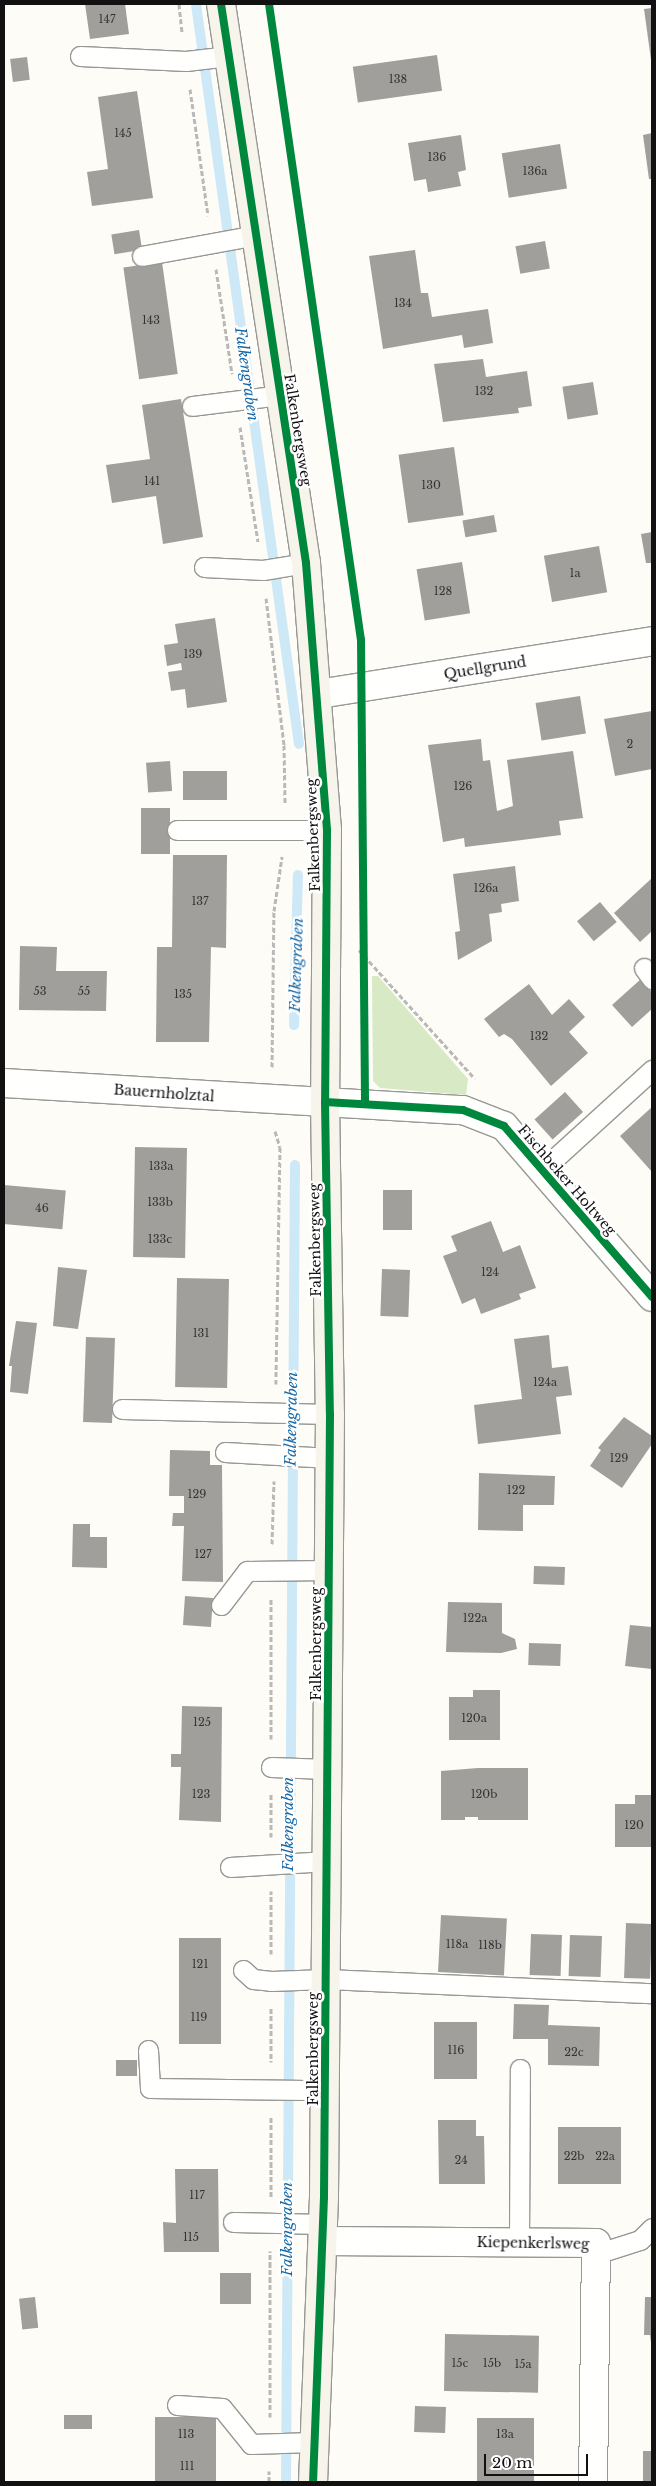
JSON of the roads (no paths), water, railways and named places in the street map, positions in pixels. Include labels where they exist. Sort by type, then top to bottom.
[{"type":"street","name":"Falkenbergsweg","points":[[221,4],[221,57],[247,235],[256,398],[297,565],[319,694],[327,830],[325,1102],[330,1458],[325,2090],[315,2229],[288,2442],[313,2482]]},
{"type":"street","name":"Quellgrund","points":[[319,694],[652,642]]},
{"type":"street","name":"Bauernholztal","points":[[4,1083],[325,1102]]},
{"type":"street","name":"Fischbeker Holtweg","points":[[325,1102],[462,1110],[504,1126],[652,1297]]},
{"type":"street","name":"Kiepenkerlsweg","points":[[315,2229],[519,2242],[596,2243],[593,2482]]},
{"type":"lane","points":[[80,56],[190,61],[221,57]]},
{"type":"lane","points":[[142,256],[247,235]]},
{"type":"lane","points":[[192,406],[256,398]]},
{"type":"lane","points":[[204,567],[265,570],[297,565]]},
{"type":"lane","points":[[177,830],[327,830]]},
{"type":"lane","points":[[542,1170],[652,1070]]},
{"type":"lane","points":[[122,1409],[330,1414]]},
{"type":"lane","points":[[225,1452],[330,1458]]},
{"type":"lane","points":[[221,1605],[246,1570],[329,1570]]},
{"type":"lane","points":[[283,1767],[328,1769]]},
{"type":"lane","points":[[230,1867],[275,1866],[327,1861]]},
{"type":"lane","points":[[243,1970],[253,1979],[326,1979],[652,1994]]},
{"type":"lane","points":[[148,2050],[150,2088],[274,2090],[298,2088],[325,2090]]},
{"type":"lane","points":[[519,2242],[520,2069]]},
{"type":"lane","points":[[232,2222],[274,2221],[315,2229]]},
{"type":"lane","points":[[596,2254],[640,2240],[652,2228]]},
{"type":"lane","points":[[177,2405],[222,2408],[251,2444],[288,2442]]},
{"type":"waterway","name":"Falkengraben","points":[[196,4],[299,744]]},
{"type":"waterway","name":"Falkengraben","points":[[294,1025],[298,875]]},
{"type":"waterway","name":"Falkengraben","points":[[286,2482],[295,1165]]}]
